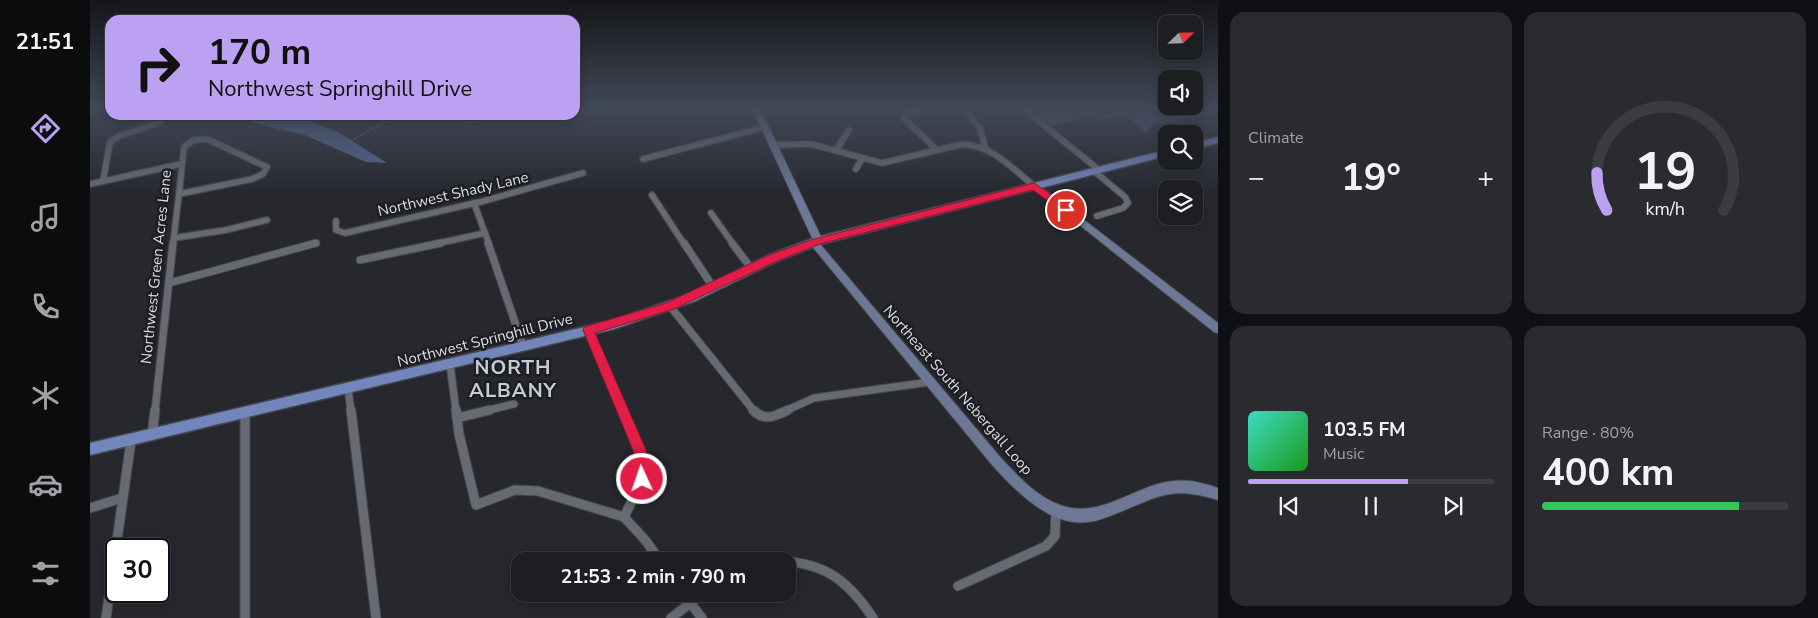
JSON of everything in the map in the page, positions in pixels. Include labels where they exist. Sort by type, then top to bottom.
[{"type":"main road","points":[[1203,144],[1218,140]]},
{"type":"main road","name":"Northwest Springhill Drive","points":[[90,449],[152,436],[588,330],[670,306],[751,268],[816,242],[1158,155]]},
{"type":"street","points":[[103,181],[108,148],[112,140],[118,137]]},
{"type":"street","points":[[643,159],[727,137]]},
{"type":"street","name":"Northeast South Nebergall Loop","points":[[770,137],[816,242],[930,382],[1006,472],[1030,496],[1056,509],[1088,516],[1115,508],[1152,491],[1169,487],[1193,487],[1218,494]]},
{"type":"street","points":[[836,150],[845,137]]},
{"type":"street","points":[[923,137],[937,150]]},
{"type":"street","points":[[984,137],[985,147]]},
{"type":"street","points":[[1057,137],[1126,197],[1128,202],[1123,208],[1097,216]]},
{"type":"street","points":[[178,194],[252,179],[267,169],[262,163],[214,142],[202,139],[194,140],[185,145],[181,164]]},
{"type":"street","points":[[774,145],[811,144],[862,159],[889,162],[969,143],[985,147],[1218,330]]},
{"type":"street","points":[[856,169],[862,159]]},
{"type":"street","name":"Northwest Green Acres Lane","points":[[90,184],[181,164],[152,436]]},
{"type":"street","name":"Northwest Shady Lane","points":[[336,221],[336,230],[345,233],[474,203],[583,173]]},
{"type":"street","points":[[652,195],[713,287]]},
{"type":"street","points":[[474,203],[523,346]]},
{"type":"street","points":[[711,213],[751,268]]},
{"type":"street","points":[[174,238],[226,230],[267,220]]},
{"type":"street","points":[[360,260],[484,233]]},
{"type":"street","points":[[169,283],[316,242]]},
{"type":"street","points":[[670,306],[745,402],[754,412],[764,418],[777,416],[814,398],[930,382]]},
{"type":"street","points":[[588,330],[642,456],[642,479],[624,517]]},
{"type":"street","points":[[450,364],[459,434],[476,505],[515,490],[538,491],[624,517],[654,552]]},
{"type":"street","points":[[348,388],[376,618]]},
{"type":"street","points":[[457,418],[514,404]]},
{"type":"street","points":[[245,413],[245,618]]},
{"type":"street","points":[[106,618],[130,441]]},
{"type":"street","points":[[90,508],[122,498]]},
{"type":"street","points":[[958,586],[1046,546],[1055,536],[1056,509]]},
{"type":"street","points":[[796,562],[829,571],[849,586],[873,618]]},
{"type":"street","points":[[671,618],[684,602]]},
{"type":"street","points":[[690,602],[702,618]]},
{"type":"shaded area","points":[[309,137],[346,137],[387,163],[366,162]]},
{"type":"waterway","points":[[352,140],[358,137]]},
{"type":"district","name":"NORTH ALBANY","points":[[513,378]]},
{"type":"route","points":[[642,479],[642,456],[588,330],[629,320],[691,298],[773,258],[818,241],[1034,186],[1066,210]]}]
